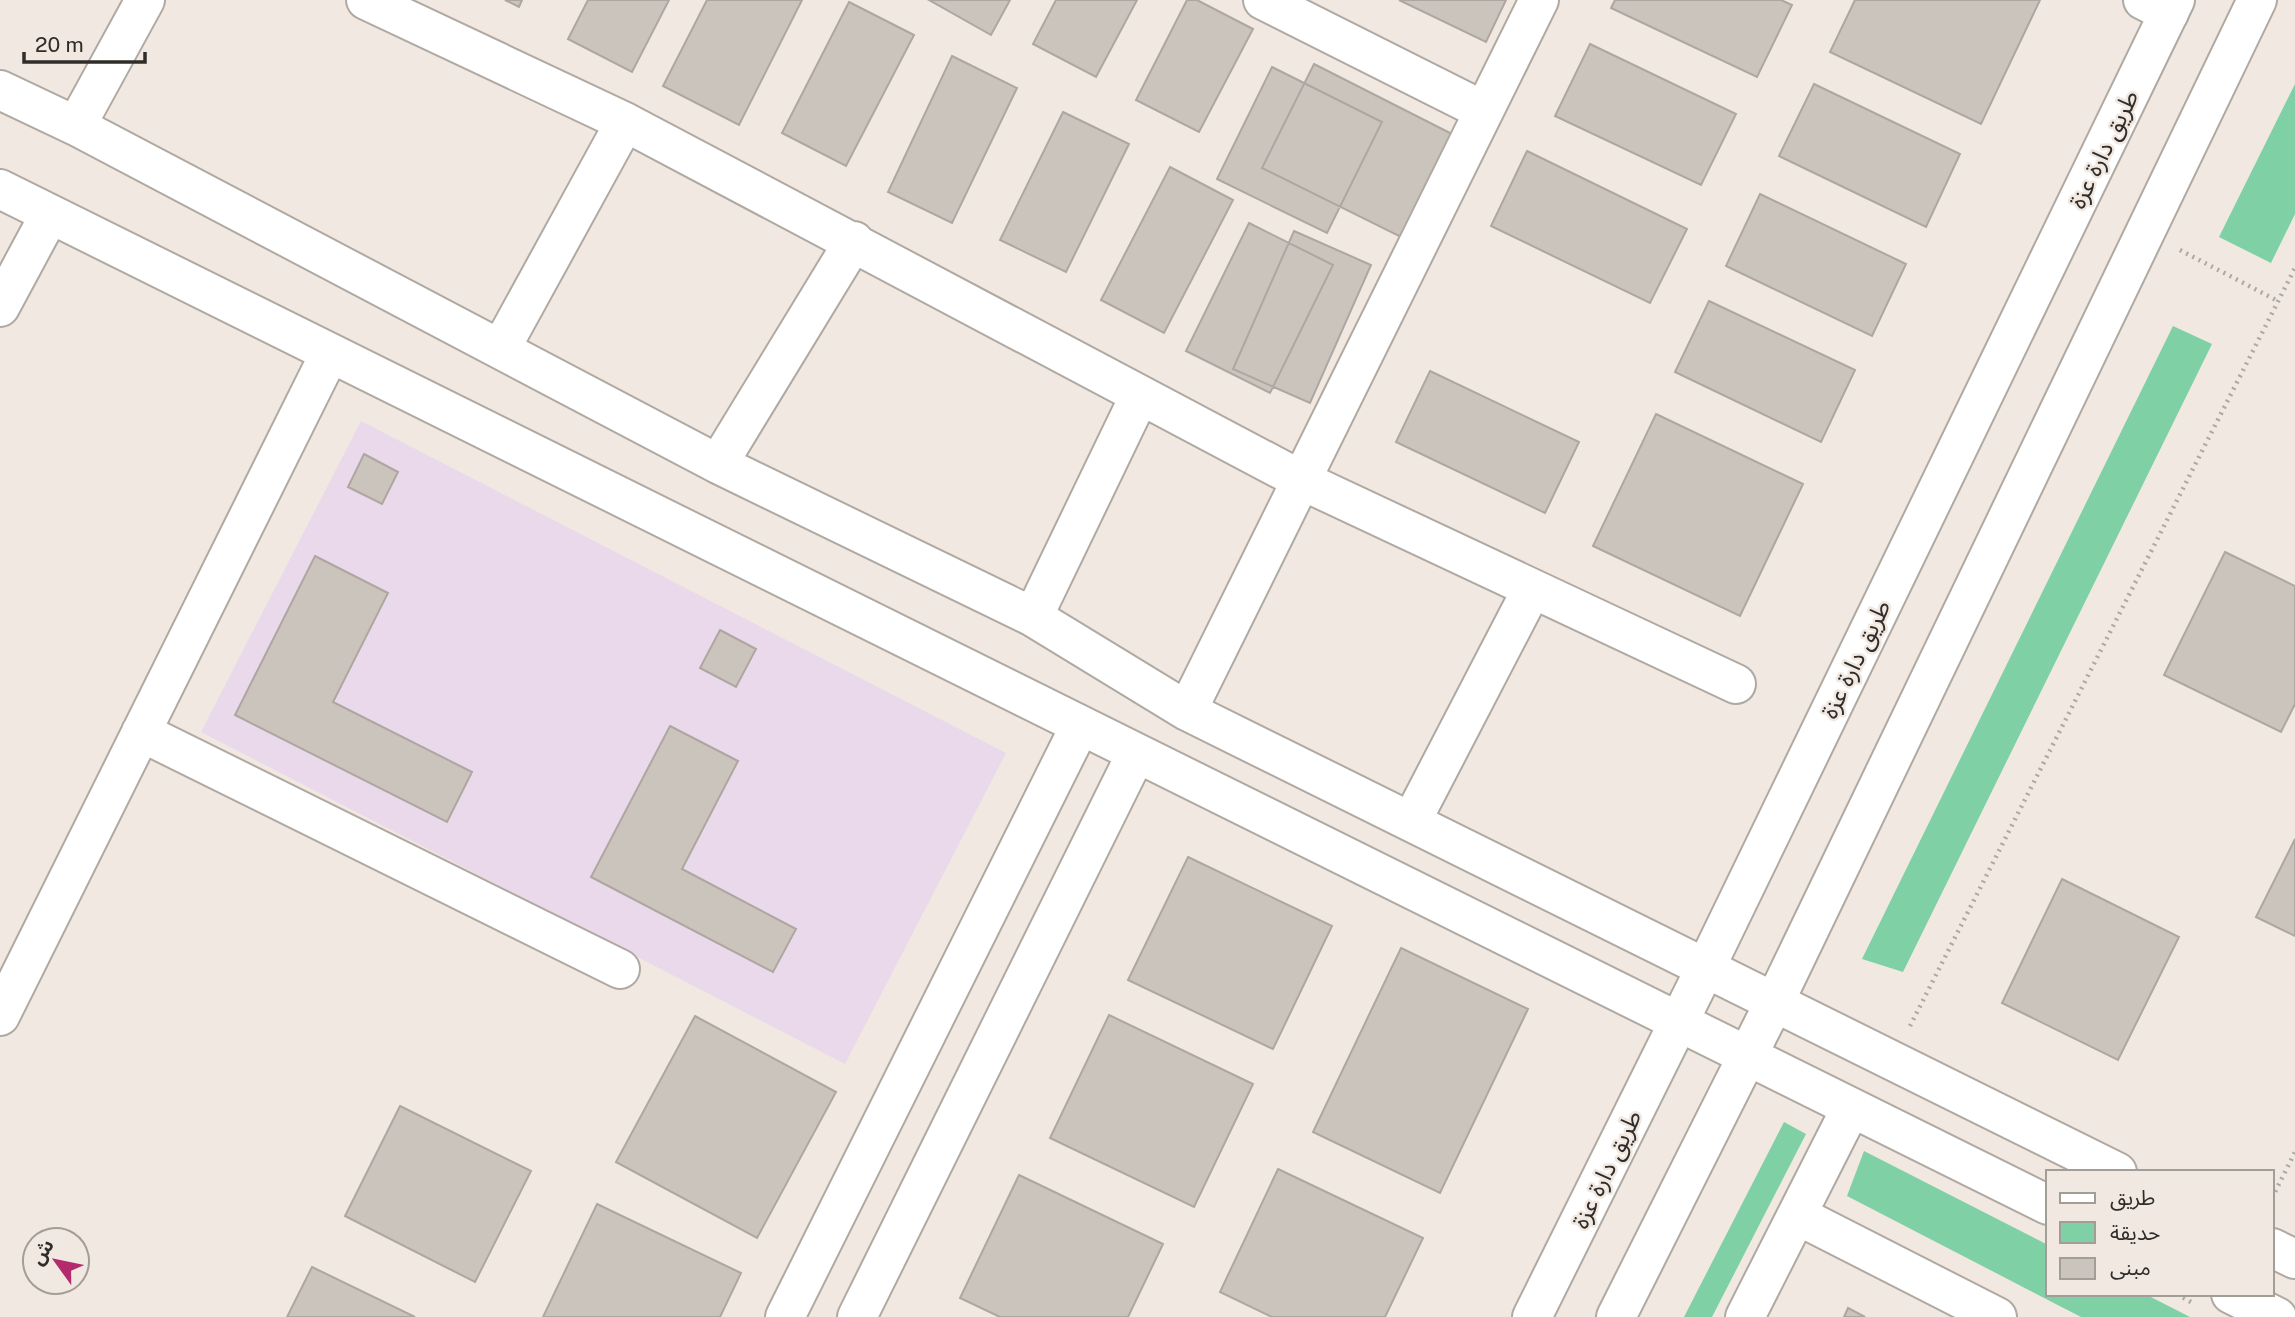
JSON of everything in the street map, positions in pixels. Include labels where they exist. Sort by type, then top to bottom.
[{"type":"street","points":[[76,126],[145,0]]},
{"type":"street","points":[[366,0],[625,122],[855,242],[1139,397],[1301,480],[1736,684]]},
{"type":"street","points":[[1263,0],[1485,111]]},
{"type":"street","points":[[1187,711],[1539,0]]},
{"type":"street","points":[[1616,1317],[1747,1057],[2257,0]]},
{"type":"street","name":"طريق دارة عزة","points":[[1532,1317],[1705,969],[2162,4]]},
{"type":"street","points":[[0,90],[76,126],[718,464],[1033,617],[1187,711],[2113,1170]]},
{"type":"street","points":[[501,348],[625,122]]},
{"type":"street","points":[[0,189],[329,355],[2046,1204]]},
{"type":"street","points":[[0,307],[50,214]]},
{"type":"street","points":[[718,464],[855,242]]},
{"type":"street","points":[[0,1016],[329,355]]},
{"type":"street","points":[[1033,617],[1139,397]]},
{"type":"street","points":[[1411,822],[1532,589]]},
{"type":"street","points":[[785,1317],[1080,726]]},
{"type":"street","points":[[141,732],[620,969]]},
{"type":"street","points":[[857,1317],[1136,754]]},
{"type":"street","points":[[1745,1317],[1851,1108]]},
{"type":"street","points":[[1797,1215],[1997,1317]]},
{"type":"street","points":[[2274,1249],[2295,1259]]},
{"type":"street","points":[[2235,1296],[2277,1317]]},
{"type":"path","points":[[2145,231],[2278,301]]},
{"type":"path","points":[[1892,1061],[2295,268]]},
{"type":"path","points":[[2274,1194],[2295,1152]]},
{"type":"shaded area","points":[[361,421],[1006,753],[845,1064],[201,732]],"holes":[[[364,455],[398,472],[382,504],[348,487]],[[315,556],[388,593],[333,702],[446,821],[235,715]],[[720,631],[755,649],[736,687],[700,668]],[[670,726],[738,762],[682,869],[796,929],[773,972],[591,877]]]},
{"type":"green space","points":[[2295,84],[2295,214],[2271,263],[2219,237]]},
{"type":"green space","points":[[2173,326],[2212,344],[1903,972],[1862,959]]},
{"type":"green space","points":[[1784,1122],[1806,1134],[1712,1317],[1684,1317]]},
{"type":"green space","points":[[1864,1151],[2046,1244],[2046,1296],[2149,1296],[2190,1317],[2081,1317],[1847,1196]]},
{"type":"building","points":[[505,0],[522,0],[519,7]]},
{"type":"building","points":[[588,0],[669,0],[632,72],[568,39]]},
{"type":"building","points":[[707,0],[802,0],[739,125],[663,86]]},
{"type":"building","points":[[929,0],[1010,0],[991,35]]},
{"type":"building","points":[[1056,0],[1137,0],[1096,77],[1033,44]]},
{"type":"building","points":[[1187,0],[1197,0],[1253,29],[1199,132],[1136,100]]},
{"type":"building","points":[[1399,0],[1506,0],[1486,42]]},
{"type":"building","points":[[1615,0],[1781,0],[1792,5],[1757,77],[1611,8]]},
{"type":"building","points":[[1855,0],[2040,0],[1981,124],[1830,52]]},
{"type":"building","points":[[849,2],[914,35],[846,166],[782,133]]},
{"type":"building","points":[[1590,44],[1736,114],[1701,185],[1555,116]]},
{"type":"building","points":[[952,56],[1017,88],[952,223],[888,192]]},
{"type":"building","points":[[1314,64],[1452,134],[1401,237],[1262,168]]},
{"type":"building","points":[[1272,67],[1382,122],[1327,233],[1217,179]]},
{"type":"building","points":[[1814,84],[1960,154],[1926,227],[1779,156]]},
{"type":"building","points":[[1063,112],[1129,144],[1066,272],[1000,240]]},
{"type":"building","points":[[1527,151],[1687,229],[1650,303],[1491,226]]},
{"type":"building","points":[[1170,167],[1233,200],[1164,333],[1101,300]]},
{"type":"building","points":[[1760,194],[1906,264],[1872,336],[1726,266]]},
{"type":"building","points":[[1249,223],[1333,265],[1270,393],[1186,351]]},
{"type":"building","points":[[1294,231],[1371,265],[1310,403],[1233,369]]},
{"type":"building","points":[[1709,301],[1855,370],[1821,442],[1675,372]]},
{"type":"building","points":[[1430,371],[1579,442],[1545,513],[1396,442]]},
{"type":"building","points":[[1656,414],[1803,484],[1740,616],[1593,546]]},
{"type":"building","points":[[364,454],[398,472],[382,504],[348,487]]},
{"type":"building","points":[[2225,552],[2295,586],[2295,704],[2281,732],[2164,675]]},
{"type":"building","points":[[315,556],[388,593],[333,702],[472,772],[447,822],[235,715]]},
{"type":"building","points":[[720,630],[756,649],[736,687],[700,668]]},
{"type":"building","points":[[670,726],[738,761],[682,869],[796,929],[773,972],[591,877]]},
{"type":"building","points":[[2295,839],[2295,936],[2256,917]]},
{"type":"building","points":[[1188,857],[1332,926],[1273,1049],[1128,980]]},
{"type":"building","points":[[2062,879],[2179,937],[2118,1060],[2002,1003]]},
{"type":"building","points":[[1401,948],[1528,1009],[1440,1193],[1313,1132]]},
{"type":"building","points":[[1109,1015],[1253,1084],[1194,1207],[1050,1138]]},
{"type":"building","points":[[695,1016],[836,1092],[757,1238],[616,1162]]},
{"type":"building","points":[[400,1106],[531,1171],[475,1282],[345,1216]]},
{"type":"building","points":[[1278,1169],[1423,1238],[1385,1317],[1272,1317],[1220,1292]]},
{"type":"building","points":[[1019,1175],[1163,1244],[1128,1317],[1000,1317],[960,1298]]},
{"type":"building","points":[[597,1204],[741,1273],[720,1317],[543,1317]]},
{"type":"building","points":[[312,1267],[415,1317],[287,1317]]},
{"type":"building","points":[[1848,1308],[1865,1317],[1844,1317]]}]
